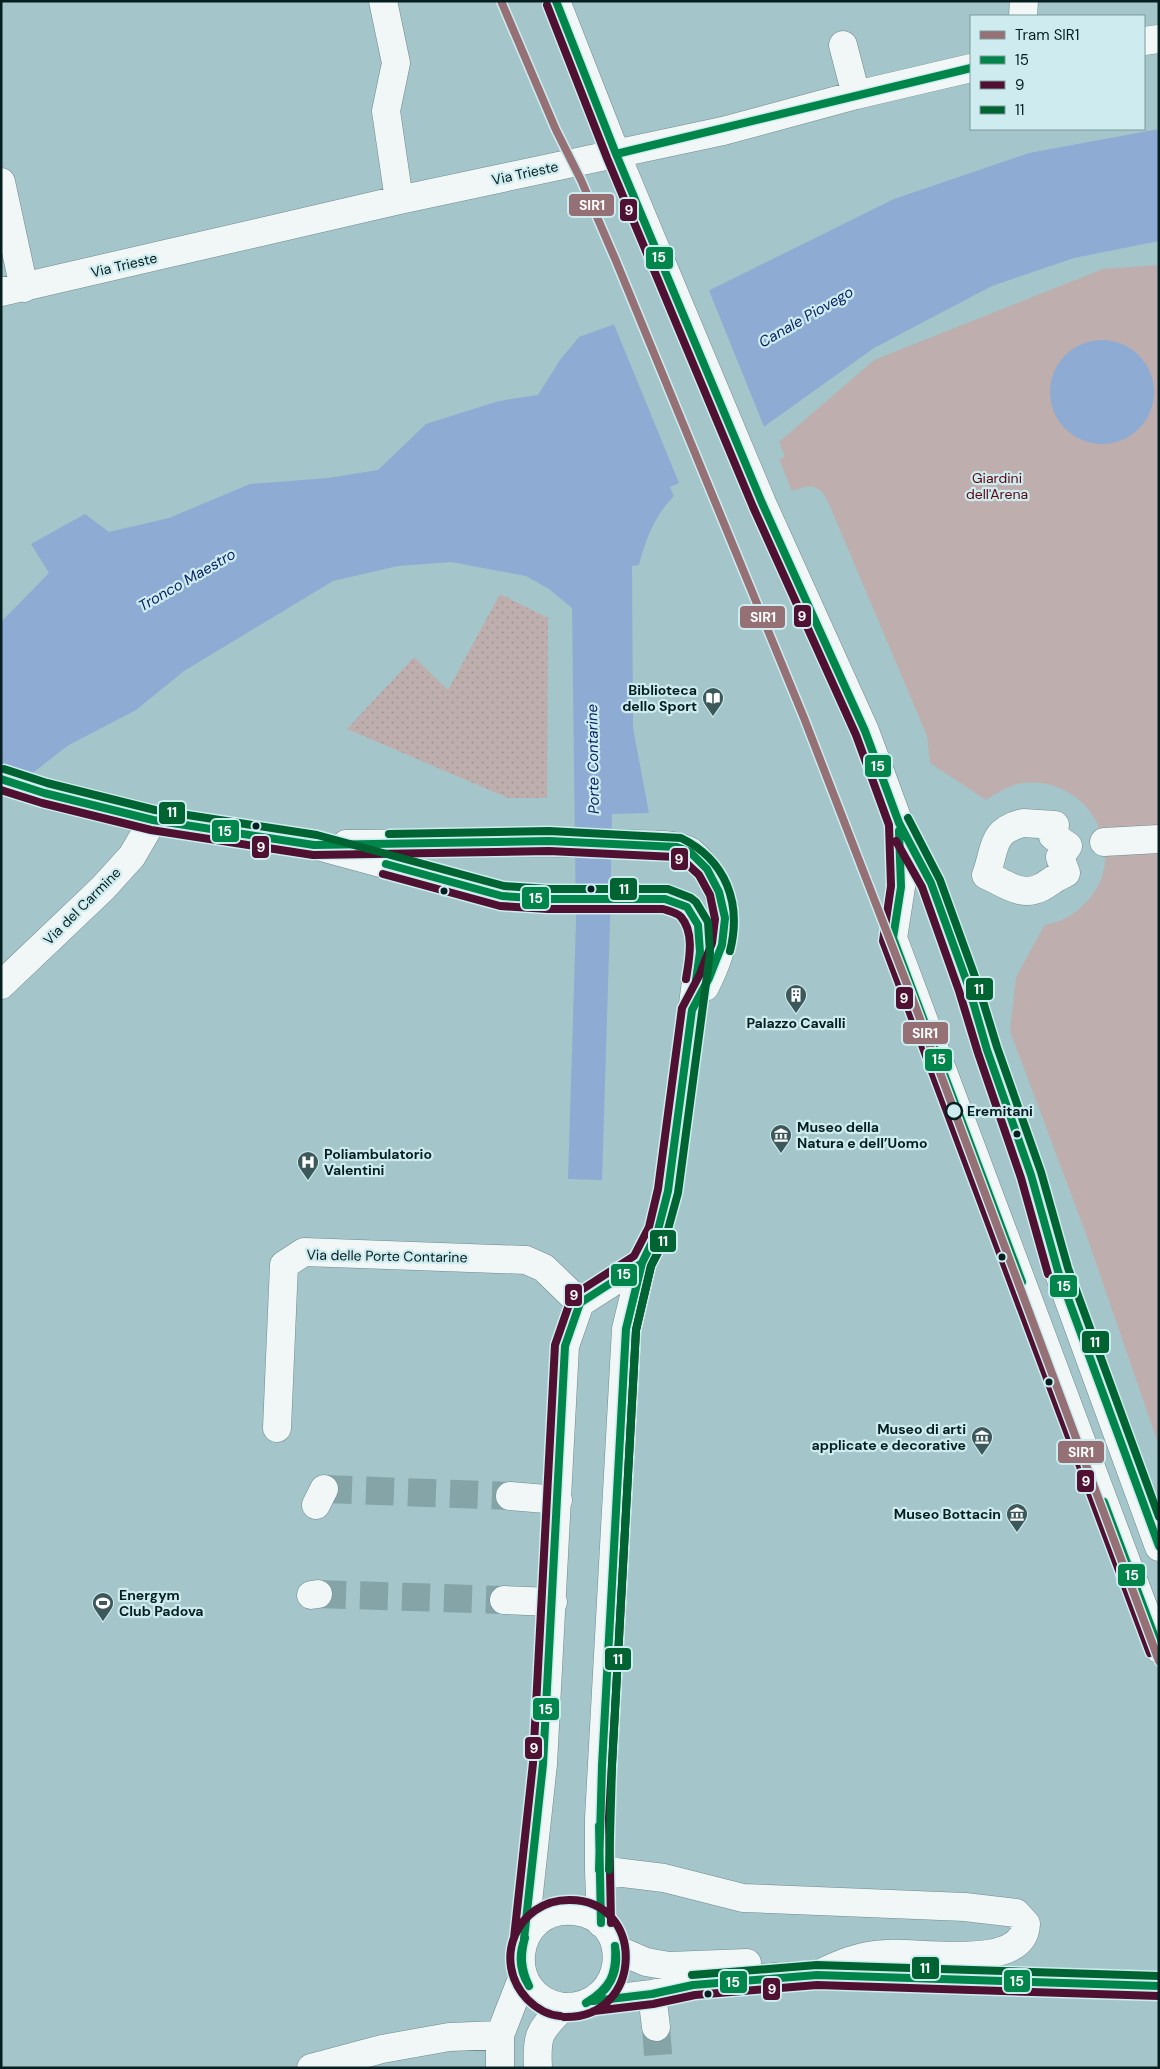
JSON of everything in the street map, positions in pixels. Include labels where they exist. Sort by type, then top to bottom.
[{"type":"street","points":[[383,1],[396,63],[386,112],[399,200]]},
{"type":"street","points":[[556,1],[616,154],[762,503],[865,730],[899,823],[931,883],[969,988],[987,1050],[1031,1176],[1058,1271],[1159,1547]]},
{"type":"street","points":[[1023,15],[1024,1]]},
{"type":"street","points":[[1145,41],[1159,39]]},
{"type":"street","points":[[842,45],[856,95]]},
{"type":"street","name":"Via Trieste","points":[[1,182],[12,290],[399,200],[723,130],[856,95],[970,68]]},
{"type":"street","points":[[1,779],[44,793],[153,820],[314,845],[502,896],[558,899],[665,899],[687,907],[698,925],[700,952],[668,1191],[658,1230],[642,1263],[626,1329],[602,1756],[598,1870],[601,1923]]},
{"type":"street","name":"Via del Carmine","points":[[1,985],[103,888],[132,856],[153,820]]},
{"type":"street","points":[[899,823],[900,887],[893,938],[1159,1649]]},
{"type":"street","points":[[1104,842],[1159,839]]},
{"type":"street","points":[[314,845],[559,842],[677,847],[690,852],[707,869],[720,892],[725,918],[722,945],[709,978],[692,1010]]},
{"type":"street","name":"Via delle Porte Contarine","points":[[278,1428],[284,1265],[304,1252],[526,1260],[544,1268],[580,1303]]},
{"type":"street","points":[[642,1263],[580,1303],[565,1346],[543,1764],[524,1939],[520,1954],[523,1976],[530,1990],[548,2003],[563,2007],[579,2006],[593,2001],[652,1994],[693,1985],[775,1976],[817,1975],[1159,1986]]},
{"type":"street","points":[[510,1496],[558,1500]]},
{"type":"street","points":[[504,1600],[552,1602]]},
{"type":"street","points":[[598,1870],[664,1878],[744,1898],[965,1907],[1016,1913],[1026,1924],[1026,1933],[1018,1943],[1006,1951],[979,1956],[886,1954],[846,1960],[817,1975],[786,1964],[669,1966],[646,1962],[616,1949]]},
{"type":"street","points":[[524,1939],[538,1921],[558,1911],[581,1912],[601,1923],[611,1934],[616,1949],[617,1964],[613,1978],[605,1991],[593,2001]]},
{"type":"street","points":[[500,2068],[500,2035],[523,1976]]},
{"type":"street","points":[[652,1994],[656,2027]]},
{"type":"street","points":[[538,2068],[537,2042],[544,2027],[563,2007]]},
{"type":"street","points":[[311,2068],[382,2049],[449,2037],[500,2035]]},
{"type":"green space","name":"Giardini dell'Arena","points":[[1159,265],[1159,1446],[1086,1234],[1010,1031],[1016,977],[1044,926],[1061,921],[1078,910],[1089,899],[1101,880],[1105,859],[1103,839],[1095,820],[1083,803],[1066,791],[1046,784],[1023,783],[1008,787],[986,800],[930,763],[927,736],[829,504],[822,492],[814,487],[810,486],[792,491],[779,459],[785,457],[779,442],[874,360],[1103,269]]},
{"type":"green space","points":[[500,594],[548,618],[547,798],[508,798],[347,729],[414,657],[448,690]]},
{"type":"water","points":[[1159,129],[1159,241],[1074,258],[992,286],[874,348],[769,423],[677,493],[663,509],[653,526],[639,565],[632,566],[633,728],[649,813],[612,814],[602,1180],[568,1179],[576,922],[572,608],[549,589],[526,576],[451,562],[398,566],[333,581],[184,671],[136,710],[67,746],[1,798],[1,622],[49,573],[31,544],[85,514],[109,532],[169,518],[250,484],[328,478],[378,470],[426,424],[499,401],[538,395],[560,360],[579,337],[710,290],[894,199],[1029,153]]},
{"type":"water","points":[[1102,340],[1122,344],[1139,355],[1150,372],[1154,392],[1150,412],[1139,429],[1122,440],[1102,444],[1082,440],[1065,429],[1054,412],[1050,392],[1054,372],[1065,355],[1082,344]]},
{"type":"pier","points":[[708,288],[765,429],[675,499],[670,487],[679,483],[613,322]]},
{"type":"tunnel","points":[[324,1489],[510,1496]]},
{"type":"tunnel","points":[[318,1594],[504,1600]]},
{"type":"tunnel","points":[[656,2027],[659,2068]]},
{"type":"tram line","name":"SIR1","points":[[501,1],[556,130],[581,180],[616,261],[804,718],[910,992],[1159,1661]]},
{"type":"transit line","name":"15","points":[[556,1],[616,154],[762,503],[865,731],[899,823],[931,883],[969,988],[987,1050],[1031,1175],[1058,1271],[1159,1546]]},
{"type":"transit line","name":"9","points":[[547,5],[607,158],[753,507],[856,735],[889,825],[891,886],[883,941],[1150,1653]]},
{"type":"transit line","name":"15","points":[[616,154],[970,68]]},
{"type":"transit line","name":"11","points":[[4,769],[47,783],[155,810],[317,835],[504,886],[548,889],[668,889],[691,898],[696,902],[708,922],[710,953],[678,1193],[667,1233],[651,1266],[636,1330],[612,1766],[609,1870]]},
{"type":"transit line","name":"15","points":[[1,779],[44,793],[153,820],[314,845],[549,841],[677,847],[690,852],[707,869],[719,892],[725,918],[722,945],[709,978],[692,1010],[668,1191],[658,1230],[642,1263],[580,1303],[565,1346],[543,1764],[524,1939]]},
{"type":"transit line","name":"9","points":[[1,790],[42,803],[151,830],[313,855],[549,851],[675,857],[684,861],[699,875],[710,895],[715,919],[712,943],[700,974],[682,1008],[658,1189],[649,1227],[634,1256],[572,1296],[555,1345],[533,1763],[514,1938]]},
{"type":"transit line","name":"11","points":[[908,818],[940,880],[978,985],[997,1047],[1041,1172],[1068,1268],[1159,1517]]},
{"type":"transit line","name":"11","points":[[389,834],[549,831],[681,838],[697,847],[709,858],[727,885],[732,900],[734,916],[730,951]]},
{"type":"transit line","name":"15","points":[[899,831],[901,887],[893,938],[1022,1282]]},
{"type":"transit line","name":"9","points":[[896,841],[922,887],[959,991],[1021,1178],[1048,1274]]},
{"type":"transit line","name":"15","points":[[386,864],[502,896],[548,899],[665,899],[687,907],[698,925],[700,952],[696,980]]},
{"type":"transit line","name":"9","points":[[383,874],[500,906],[548,909],[663,909],[673,912],[678,914],[685,923],[690,939],[686,979]]},
{"type":"transit line","name":"15","points":[[599,1870],[602,1766],[626,1329],[642,1263],[652,1243]]},
{"type":"transit line","name":"9","points":[[611,1923],[609,1818],[636,1330],[651,1266],[661,1247]]},
{"type":"transit line","name":"15","points":[[1104,1502],[1159,1648]]},
{"type":"transit line","name":"15","points":[[599,1826],[601,1923]]},
{"type":"transit line","name":"9","points":[[560,2016],[542,2010],[527,1999],[516,1984],[511,1968],[511,1951],[515,1935],[523,1921],[535,1910],[551,1903],[569,1900],[594,1905],[612,1918],[623,1937],[626,1959],[621,1981],[610,1999],[591,2013],[564,2017]]},
{"type":"transit line","name":"15","points":[[525,1938],[522,1962],[529,1986]]},
{"type":"transit line","name":"15","points":[[525,1938],[521,1950],[521,1968],[529,1986]]},
{"type":"transit line","name":"15","points":[[586,2003],[601,1992],[610,1980],[615,1965],[615,1946]]},
{"type":"transit line","name":"15","points":[[586,2003],[607,1988],[616,1964],[615,1946]]},
{"type":"transit line","name":"11","points":[[692,1975],[817,1965],[1159,1976]]},
{"type":"transit line","name":"15","points":[[593,2001],[652,1994],[693,1985],[817,1975],[1159,1986]]},
{"type":"transit line","name":"9","points":[[594,2011],[653,2004],[695,1995],[817,1985],[1159,1996]]},
{"type":"place","name":"Biblioteca dello Sport","points":[[713,717]]},
{"type":"place","name":"Palazzo Cavalli","points":[[796,1014]]},
{"type":"place","name":"Eremitani","points":[[954,1111]]},
{"type":"place","name":"Museo della Natura e dell’Uomo","points":[[781,1154]]},
{"type":"place","name":"Poliambulatorio Valentini","points":[[308,1181]]},
{"type":"place","name":"Museo di arti applicate e decorative","points":[[982,1456]]},
{"type":"place","name":"Museo Bottacin","points":[[1017,1533]]},
{"type":"place","name":"Energym Club Padova","points":[[103,1622]]},
{"type":"water label","name":"Canale Piovego","points":[[806,317]]},
{"type":"water label","name":"Tronco Maestro","points":[[187,580]]},
{"type":"water label","name":"Porte Contarine","points":[[593,759]]}]
